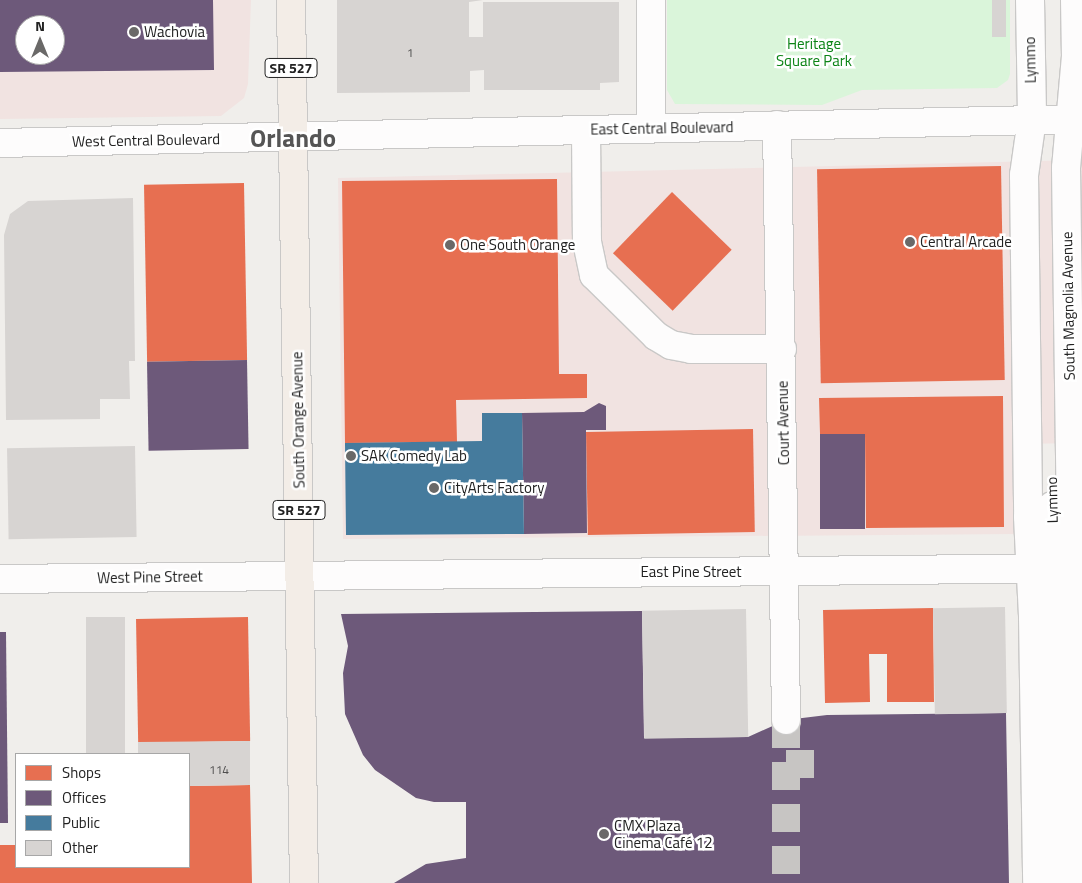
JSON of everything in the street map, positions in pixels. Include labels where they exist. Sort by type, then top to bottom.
[{"type":"main road","name":"SR 527","points":[[291,0],[291,136]]},
{"type":"main road","name":"South Orange Avenue","points":[[291,136],[304,883]]},
{"type":"street","points":[[651,0],[651,128]]},
{"type":"street","name":"Lymmo","points":[[1030,0],[1032,120],[1024,175],[1060,569],[1060,883]]},
{"type":"street","name":"South Magnolia Avenue","points":[[1075,0],[1076,119],[1066,168],[1076,449],[1060,569],[1080,883]]},
{"type":"street","name":"East Central Boulevard","points":[[291,136],[1076,119]]},
{"type":"street","name":"Court Avenue","points":[[777,125],[782,349],[786,720]]},
{"type":"street","points":[[586,130],[587,242],[594,275],[656,336],[671,344],[691,349],[782,349]]},
{"type":"street","name":"West Central Boulevard","points":[[0,143],[291,136]]},
{"type":"street","name":"Lymmo","points":[[1037,883],[1060,569]]},
{"type":"street","name":"East Pine Street","points":[[300,575],[1060,569]]},
{"type":"street","name":"West Pine Street","points":[[0,579],[300,575]]},
{"type":"shaded area","points":[[0,0],[251,0],[248,84],[244,98],[221,116],[0,119]]},
{"type":"shaded area","points":[[1082,160],[1082,443],[1015,444],[1016,534],[343,539],[338,178]]},
{"type":"green space","name":"Heritage Square Park","points":[[667,0],[1010,0],[1010,74],[1008,80],[997,88],[862,90],[822,105],[675,104],[667,90]]},
{"type":"building: Shops","name":"Central Arcade","points":[[1001,166],[1005,380],[821,383],[817,169]]},
{"type":"building: Shops","name":"One South Orange","points":[[557,179],[559,374],[587,374],[587,398],[456,400],[457,442],[345,443],[342,181]]},
{"type":"building: Shops","points":[[244,183],[247,360],[147,362],[144,185]]},
{"type":"building: Shops","points":[[672,192],[732,250],[673,311],[613,253]]},
{"type":"building: Shops","points":[[1003,396],[1004,527],[866,528],[865,434],[820,434],[819,398]]},
{"type":"building: Shops","points":[[753,429],[755,532],[588,535],[586,432]]},
{"type":"building: Shops","points":[[933,608],[934,702],[887,702],[887,654],[869,654],[870,702],[825,703],[823,610]]},
{"type":"building: Shops","points":[[248,617],[250,741],[138,743],[136,619]]},
{"type":"building: Shops","points":[[250,785],[252,883],[0,883],[0,845],[15,845],[15,868],[190,868],[190,786]]},
{"type":"building: Offices","name":"Wachovia","points":[[0,0],[213,0],[214,70],[0,72]]},
{"type":"building: Offices","points":[[247,360],[249,449],[149,451],[147,362]]},
{"type":"building: Offices","points":[[599,403],[606,406],[606,430],[586,430],[587,533],[524,534],[522,413],[584,412]]},
{"type":"building: Offices","points":[[820,434],[865,434],[865,529],[820,529]]},
{"type":"building: Offices","points":[[642,611],[644,738],[748,737],[786,720],[827,715],[1006,713],[1009,883],[394,883],[426,864],[466,858],[466,802],[434,802],[416,798],[375,770],[363,755],[345,714],[343,673],[348,646],[341,614]]},
{"type":"building: Offices","points":[[0,632],[6,632],[8,823],[0,823]]},
{"type":"building: Public","name":"CityArts Factory","points":[[482,413],[522,413],[524,534],[346,535],[345,443],[482,441]]},
{"type":"building: Other","points":[[337,0],[483,0],[469,2],[469,37],[483,37],[483,2],[619,2],[619,82],[600,83],[600,90],[484,90],[484,70],[470,71],[470,92],[337,93]]},
{"type":"building: Other","points":[[992,0],[1006,0],[1006,37],[992,37]]},
{"type":"building: Other","points":[[133,198],[135,361],[129,361],[130,399],[100,399],[100,419],[6,420],[4,235],[10,214],[28,201]]},
{"type":"building: Other","points":[[135,446],[137,537],[9,539],[7,448]]},
{"type":"building: Other","points":[[1005,607],[1007,713],[935,714],[933,608]]},
{"type":"building: Other","points":[[746,609],[748,737],[644,739],[642,611]]},
{"type":"building: Other","points":[[86,617],[125,617],[125,753],[86,753]]},
{"type":"building: Other","points":[[250,741],[250,785],[190,786],[190,753],[138,753],[138,742]]},
{"type":"tunnel","points":[[786,720],[786,883]]},
{"type":"tunnel","points":[[786,764],[822,764]]},
{"type":"place","name":"Wachovia","points":[[134,32]]},
{"type":"place","name":"Central Arcade","points":[[910,242]]},
{"type":"place","name":"One South Orange","points":[[450,245]]},
{"type":"place","name":"SAK Comedy Lab","points":[[351,456]]},
{"type":"place","name":"CityArts Factory","points":[[434,488]]},
{"type":"place","name":"CMX Plaza Cinema Café 12","points":[[604,834]]},
{"type":"district","name":"Orlando","points":[[293,138]]}]
